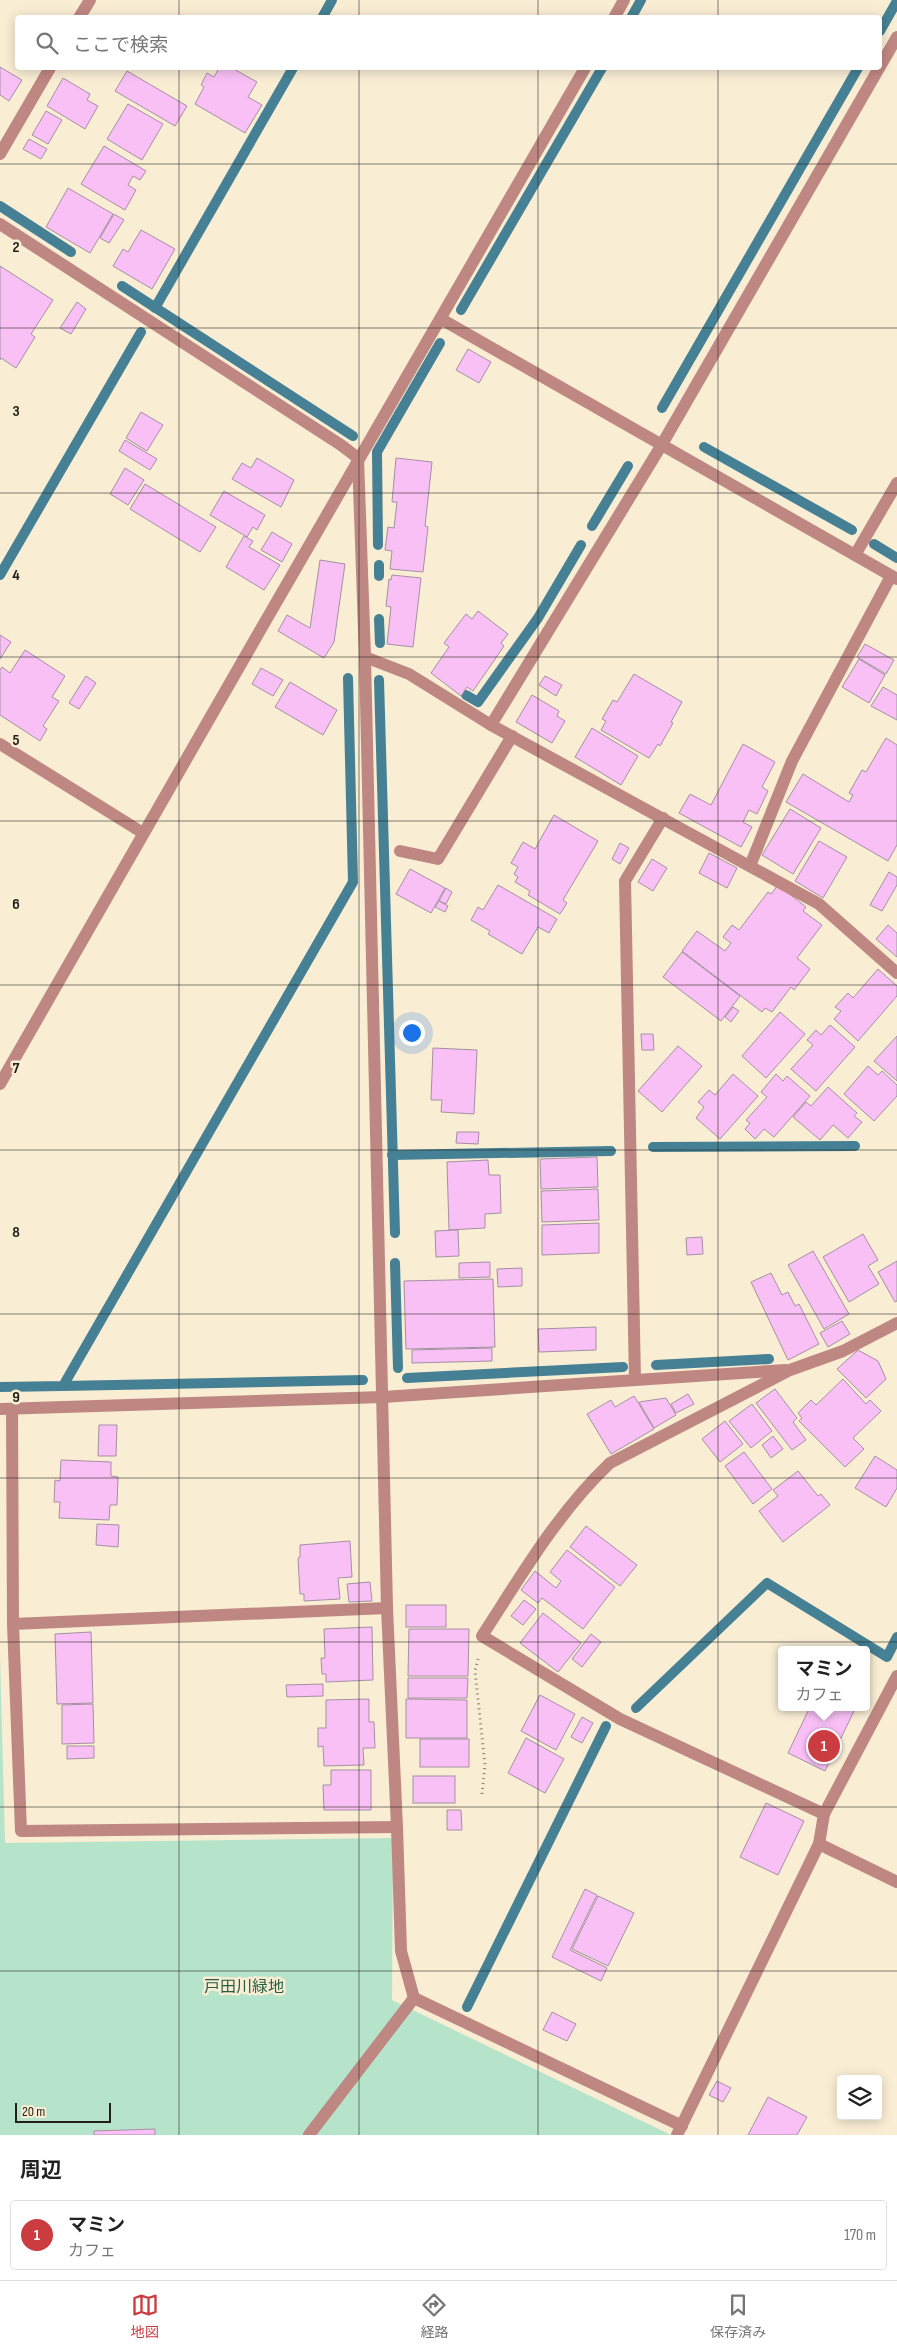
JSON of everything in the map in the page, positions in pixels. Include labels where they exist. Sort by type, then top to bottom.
[{"type":"street","points":[[82,15],[90,0]]},
{"type":"street","points":[[616,15],[624,0]]},
{"type":"street","points":[[882,63],[897,37]]},
{"type":"street","points":[[0,154],[49,70]]},
{"type":"street","points":[[0,1084],[358,458],[441,319],[584,70]]},
{"type":"street","points":[[491,725],[661,446],[878,70]]},
{"type":"street","points":[[0,224],[341,445],[358,458]]},
{"type":"street","points":[[441,319],[894,578],[792,761],[750,866]]},
{"type":"street","points":[[358,458],[365,657],[387,1608],[401,1950],[414,1998],[680,2130],[819,1844],[824,1814],[897,1676]]},
{"type":"street","points":[[855,556],[897,482]]},
{"type":"street","points":[[365,657],[409,674],[491,725],[819,904],[897,973]]},
{"type":"street","points":[[400,851],[438,859],[512,736]]},
{"type":"street","points":[[0,744],[143,833]]},
{"type":"street","points":[[634,1380],[625,881],[663,818]]},
{"type":"street","points":[[824,1814],[620,1719],[482,1636],[515,1585],[573,1503],[590,1482],[610,1463],[790,1370],[843,1352],[897,1322]]},
{"type":"street","points":[[397,1827],[21,1832],[6,1409],[383,1397],[790,1370]]},
{"type":"street","points":[[13,1624],[387,1608]]},
{"type":"street","points":[[819,1844],[897,1882]]},
{"type":"street","points":[[309,2135],[414,1998]]},
{"type":"path","points":[[482,1636],[475,1671],[485,1765],[482,1794]]},
{"type":"green space","name":"戸田川緑地","points":[[0,1655],[5,1843],[393,1838],[392,2000],[671,2135],[0,2135]]},
{"type":"building","points":[[0,67],[22,80],[9,101],[0,95]]},
{"type":"building","points":[[218,70],[236,70],[257,82],[248,97],[262,105],[245,133],[195,104],[204,87],[201,85],[207,73],[214,77]]},
{"type":"building","points":[[127,71],[187,106],[175,126],[115,91]]},
{"type":"building","points":[[63,78],[90,94],[87,100],[98,106],[85,129],[47,106]]},
{"type":"building","points":[[128,104],[163,124],[142,160],[107,139]]},
{"type":"building","points":[[46,111],[62,120],[48,144],[32,135]]},
{"type":"building","points":[[29,139],[47,149],[41,159],[23,149]]},
{"type":"building","points":[[104,146],[146,171],[140,180],[133,176],[128,185],[136,190],[125,210],[81,184]]},
{"type":"building","points":[[68,188],[113,214],[90,253],[46,227]]},
{"type":"building","points":[[114,214],[124,220],[109,243],[100,238]]},
{"type":"building","points":[[141,230],[175,249],[152,289],[113,266],[123,249],[128,252]]},
{"type":"building","points":[[0,266],[53,300],[31,334],[35,337],[16,368],[1,358],[0,360]]},
{"type":"building","points":[[77,302],[86,309],[71,334],[60,328]]},
{"type":"building","points":[[468,349],[491,362],[479,383],[456,370]]},
{"type":"building","points":[[141,412],[163,425],[147,451],[126,438]]},
{"type":"building","points":[[125,440],[157,459],[150,470],[119,451]]},
{"type":"building","points":[[257,458],[294,480],[281,507],[232,479],[242,463],[251,468]]},
{"type":"building","points":[[396,458],[432,462],[425,526],[428,527],[423,572],[390,569],[392,551],[385,550],[388,527],[394,528],[397,502],[392,502]]},
{"type":"building","points":[[125,468],[144,480],[128,505],[110,494]]},
{"type":"building","points":[[145,484],[216,527],[200,552],[130,509]]},
{"type":"building","points":[[224,491],[265,515],[257,530],[253,527],[247,537],[210,515]]},
{"type":"building","points":[[272,532],[292,544],[282,562],[261,550]]},
{"type":"building","points":[[244,536],[253,541],[249,547],[280,565],[264,590],[226,567]]},
{"type":"building","points":[[320,560],[345,564],[334,642],[324,658],[278,631],[287,615],[310,628]]},
{"type":"building","points":[[392,575],[421,578],[413,647],[387,644],[391,607],[386,606],[389,579],[391,580]]},
{"type":"building","points":[[478,611],[508,634],[501,643],[504,646],[473,691],[467,687],[461,696],[431,673],[449,647],[444,643],[466,614],[472,619]]},
{"type":"building","points":[[0,635],[11,642],[0,659]]},
{"type":"building","points":[[865,644],[894,660],[886,674],[857,657]]},
{"type":"building","points":[[25,650],[65,676],[52,697],[59,701],[43,726],[47,729],[40,741],[0,715],[0,670],[2,667],[10,673]]},
{"type":"building","points":[[859,659],[885,675],[869,703],[842,687]]},
{"type":"building","points":[[261,668],[283,680],[273,696],[252,684]]},
{"type":"building","points":[[634,674],[682,702],[660,746],[658,744],[649,758],[601,730],[606,721],[602,719],[613,700],[617,702]]},
{"type":"building","points":[[86,676],[96,683],[79,709],[69,703]]},
{"type":"building","points":[[545,676],[562,685],[556,696],[539,685]]},
{"type":"building","points":[[290,682],[337,710],[323,735],[275,707]]},
{"type":"building","points":[[883,687],[897,695],[897,720],[871,706]]},
{"type":"building","points":[[532,695],[559,711],[557,716],[565,721],[552,743],[516,722]]},
{"type":"building","points":[[592,728],[638,756],[621,785],[575,757]]},
{"type":"building","points":[[886,738],[897,745],[897,845],[888,861],[786,802],[803,774],[849,802],[853,795],[849,793],[862,770],[866,772]]},
{"type":"building","points":[[743,744],[775,762],[762,787],[768,791],[757,814],[749,810],[743,822],[752,827],[741,847],[679,813],[690,794],[711,805]]},
{"type":"building","points":[[790,809],[821,828],[793,874],[762,855]]},
{"type":"building","points":[[554,815],[598,841],[563,900],[567,903],[560,914],[528,895],[530,891],[515,882],[518,877],[514,874],[518,867],[511,863],[523,842],[535,849]]},
{"type":"building","points":[[819,841],[847,857],[823,898],[795,881]]},
{"type":"building","points":[[620,843],[629,848],[620,864],[612,859]]},
{"type":"building","points":[[709,853],[737,868],[727,888],[699,873]]},
{"type":"building","points":[[652,859],[667,868],[653,891],[638,882]]},
{"type":"building","points":[[410,869],[445,888],[431,913],[396,894]]},
{"type":"building","points":[[889,872],[897,877],[897,885],[882,911],[870,905]]},
{"type":"building","points":[[498,885],[557,919],[549,933],[538,927],[522,954],[488,934],[490,931],[471,920],[478,907],[483,910]]},
{"type":"building","points":[[778,885],[806,907],[803,911],[822,925],[797,958],[810,969],[794,990],[791,987],[772,1012],[765,1008],[762,1012],[682,951],[697,931],[725,951],[731,943],[723,937],[732,925],[739,930],[768,892],[771,894]]},
{"type":"building","points":[[446,888],[452,892],[446,904],[439,901]]},
{"type":"building","points":[[439,901],[448,906],[445,912],[435,907]]},
{"type":"building","points":[[888,925],[897,933],[897,957],[876,939]]},
{"type":"building","points":[[682,952],[740,996],[721,1021],[663,977]]},
{"type":"building","points":[[878,969],[897,986],[897,996],[858,1041],[834,1019],[841,1011],[835,1007],[848,993],[853,998]]},
{"type":"building","points":[[733,1007],[739,1011],[731,1022],[725,1017]]},
{"type":"building","points":[[780,1012],[805,1034],[766,1078],[742,1056]]},
{"type":"building","points":[[830,1025],[855,1047],[816,1091],[791,1069],[813,1045],[807,1040],[816,1030],[821,1035]]},
{"type":"building","points":[[641,1034],[653,1034],[654,1050],[642,1050]]},
{"type":"building","points":[[897,1036],[897,1081],[874,1061]]},
{"type":"building","points":[[678,1046],[702,1066],[662,1112],[638,1091]]},
{"type":"building","points":[[433,1048],[477,1050],[474,1114],[441,1112],[442,1100],[431,1100]]},
{"type":"building","points":[[868,1066],[878,1075],[882,1071],[897,1085],[897,1096],[874,1121],[844,1094]]},
{"type":"building","points":[[733,1074],[758,1096],[720,1139],[696,1118],[704,1107],[698,1102],[709,1090],[715,1095]]},
{"type":"building","points":[[776,1074],[783,1081],[787,1076],[810,1096],[774,1137],[764,1129],[755,1139],[745,1129],[750,1123],[746,1120],[767,1097],[761,1092]]},
{"type":"building","points":[[828,1087],[857,1113],[854,1116],[862,1122],[848,1138],[833,1125],[820,1140],[793,1117],[806,1102],[811,1106]]},
{"type":"building","points":[[457,1132],[479,1132],[478,1144],[456,1143]]},
{"type":"building","points":[[597,1157],[598,1187],[541,1189],[540,1159]]},
{"type":"building","points":[[488,1160],[489,1175],[500,1175],[501,1213],[485,1214],[485,1228],[449,1230],[447,1162]]},
{"type":"building","points":[[598,1189],[599,1220],[542,1222],[541,1191]]},
{"type":"building","points":[[599,1223],[599,1253],[542,1255],[542,1225]]},
{"type":"building","points":[[458,1230],[459,1256],[436,1257],[435,1231]]},
{"type":"building","points":[[863,1234],[878,1260],[868,1266],[879,1284],[849,1302],[823,1257]]},
{"type":"building","points":[[702,1237],[703,1254],[687,1255],[686,1238]]},
{"type":"building","points":[[813,1251],[849,1314],[824,1329],[788,1265]]},
{"type":"building","points":[[897,1261],[897,1301],[895,1302],[878,1272]]},
{"type":"building","points":[[490,1262],[490,1277],[459,1278],[459,1263]]},
{"type":"building","points":[[522,1268],[522,1286],[498,1287],[497,1269]]},
{"type":"building","points":[[771,1273],[782,1295],[788,1292],[795,1306],[799,1304],[819,1344],[788,1360],[751,1282]]},
{"type":"building","points":[[493,1279],[495,1347],[406,1349],[404,1281]]},
{"type":"building","points":[[842,1321],[850,1334],[828,1347],[820,1333]]},
{"type":"building","points":[[596,1327],[596,1350],[539,1352],[538,1329]]},
{"type":"building","points":[[492,1348],[492,1361],[412,1363],[412,1350]]},
{"type":"building","points":[[858,1350],[878,1361],[886,1379],[866,1398],[837,1369]]},
{"type":"building","points":[[843,1379],[866,1404],[870,1400],[881,1411],[853,1438],[864,1449],[845,1467],[799,1421],[802,1418],[798,1413],[811,1400],[816,1405]]},
{"type":"building","points":[[775,1389],[797,1418],[793,1422],[806,1440],[792,1450],[756,1403]]},
{"type":"building","points":[[688,1394],[694,1404],[676,1413],[671,1404]]},
{"type":"building","points":[[634,1396],[654,1429],[611,1454],[587,1414],[611,1400],[615,1407]]},
{"type":"building","points":[[666,1398],[676,1415],[654,1428],[639,1402]]},
{"type":"building","points":[[752,1404],[772,1431],[751,1448],[729,1421]]},
{"type":"building","points":[[725,1421],[743,1444],[720,1462],[702,1439]]},
{"type":"building","points":[[99,1425],[117,1425],[116,1456],[98,1456]]},
{"type":"building","points":[[773,1436],[783,1449],[771,1458],[762,1445]]},
{"type":"building","points":[[744,1452],[772,1489],[753,1504],[725,1466]]},
{"type":"building","points":[[875,1456],[897,1470],[897,1488],[886,1507],[855,1488]]},
{"type":"building","points":[[61,1460],[111,1462],[111,1476],[118,1477],[117,1505],[110,1505],[109,1520],[59,1518],[60,1502],[54,1502],[55,1480],[60,1481]]},
{"type":"building","points":[[798,1471],[818,1496],[821,1494],[830,1505],[783,1542],[759,1511],[778,1496],[773,1490]]},
{"type":"building","points":[[97,1524],[119,1525],[118,1547],[96,1545]]},
{"type":"building","points":[[586,1526],[637,1565],[620,1586],[570,1547]]},
{"type":"building","points":[[350,1541],[352,1577],[338,1578],[340,1599],[304,1601],[304,1594],[300,1594],[298,1558],[300,1557],[300,1545]]},
{"type":"building","points":[[567,1550],[615,1587],[583,1629],[542,1598],[538,1603],[521,1590],[535,1571],[556,1588],[561,1581],[550,1572]]},
{"type":"building","points":[[370,1582],[372,1601],[349,1602],[347,1584]]},
{"type":"building","points":[[524,1600],[536,1609],[523,1625],[511,1616]]},
{"type":"building","points":[[406,1605],[446,1605],[446,1627],[406,1627]]},
{"type":"building","points":[[543,1613],[581,1643],[558,1672],[520,1643]]},
{"type":"building","points":[[372,1627],[373,1680],[326,1682],[326,1674],[322,1674],[321,1658],[325,1658],[324,1629]]},
{"type":"building","points":[[409,1629],[469,1629],[468,1676],[408,1676]]},
{"type":"building","points":[[91,1632],[93,1703],[57,1704],[55,1634]]},
{"type":"building","points":[[591,1634],[601,1642],[582,1667],[572,1659]]},
{"type":"building","points":[[408,1678],[468,1678],[467,1698],[408,1698]]},
{"type":"building","points":[[323,1684],[323,1696],[287,1697],[286,1685]]},
{"type":"building","points":[[540,1695],[575,1714],[556,1750],[521,1731]]},
{"type":"building","points":[[369,1699],[369,1722],[374,1722],[375,1748],[363,1748],[364,1765],[324,1766],[323,1746],[318,1747],[318,1728],[326,1728],[326,1700]]},
{"type":"building","points":[[406,1699],[467,1700],[467,1738],[406,1738]]},
{"type":"building","points":[[93,1704],[94,1743],[62,1744],[62,1705]]},
{"type":"building","points":[[808,1711],[854,1711],[825,1771],[788,1753]]},
{"type":"building","points":[[582,1717],[593,1723],[582,1743],[571,1737]]},
{"type":"building","points":[[526,1738],[564,1759],[545,1793],[508,1773]]},
{"type":"building","points":[[420,1739],[469,1739],[469,1767],[420,1767]]},
{"type":"building","points":[[67,1746],[94,1746],[94,1758],[67,1759]]},
{"type":"building","points":[[331,1770],[371,1770],[371,1810],[324,1810],[323,1785],[331,1785]]},
{"type":"building","points":[[413,1776],[455,1776],[455,1803],[413,1803]]},
{"type":"building","points":[[766,1803],[804,1821],[778,1875],[740,1857]]},
{"type":"building","points":[[447,1810],[461,1810],[462,1830],[447,1830]]},
{"type":"building","points":[[585,1889],[597,1895],[570,1950],[607,1968],[601,1981],[552,1957]]},
{"type":"building","points":[[598,1896],[634,1913],[608,1966],[572,1949]]},
{"type":"building","points":[[552,2012],[576,2024],[567,2041],[543,2030]]},
{"type":"building","points":[[717,2081],[731,2088],[723,2102],[709,2095]]},
{"type":"building","points":[[768,2097],[807,2117],[797,2135],[748,2135]]},
{"type":"building","points":[[155,2129],[155,2135],[94,2135],[94,2131]]},
{"type":"waterway","points":[[324,15],[332,0]]},
{"type":"waterway","points":[[633,15],[641,0]]},
{"type":"waterway","points":[[882,27],[897,1]]},
{"type":"waterway","points":[[155,308],[292,70]]},
{"type":"waterway","points":[[461,310],[601,70]]},
{"type":"waterway","points":[[662,408],[857,70]]},
{"type":"waterway","points":[[0,206],[71,252]]},
{"type":"waterway","points":[[122,286],[353,436]]},
{"type":"waterway","points":[[0,575],[141,332]]},
{"type":"waterway","points":[[378,545],[377,452],[440,343]]},
{"type":"waterway","points":[[704,447],[852,530]]},
{"type":"waterway","points":[[592,526],[628,466]]},
{"type":"waterway","points":[[874,544],[897,558]]},
{"type":"waterway","points":[[466,695],[478,702],[538,618],[581,545]]},
{"type":"waterway","points":[[379,565],[379,576]]},
{"type":"waterway","points":[[379,619],[380,643]]},
{"type":"waterway","points":[[0,1387],[63,1386],[353,882],[348,678]]},
{"type":"waterway","points":[[379,680],[395,1233]]},
{"type":"waterway","points":[[653,1147],[855,1146]]},
{"type":"waterway","points":[[392,1155],[611,1151]]},
{"type":"waterway","points":[[395,1263],[398,1368]]},
{"type":"waterway","points":[[656,1365],[769,1359]]},
{"type":"waterway","points":[[407,1378],[623,1367]]},
{"type":"waterway","points":[[63,1386],[363,1380]]},
{"type":"waterway","points":[[636,1708],[767,1583],[869,1646]]},
{"type":"waterway","points":[[870,1647],[887,1657],[897,1637]]},
{"type":"waterway","points":[[467,2007],[606,1726]]},
{"type":"place","name":"マミン","points":[[824,1746]]}]
